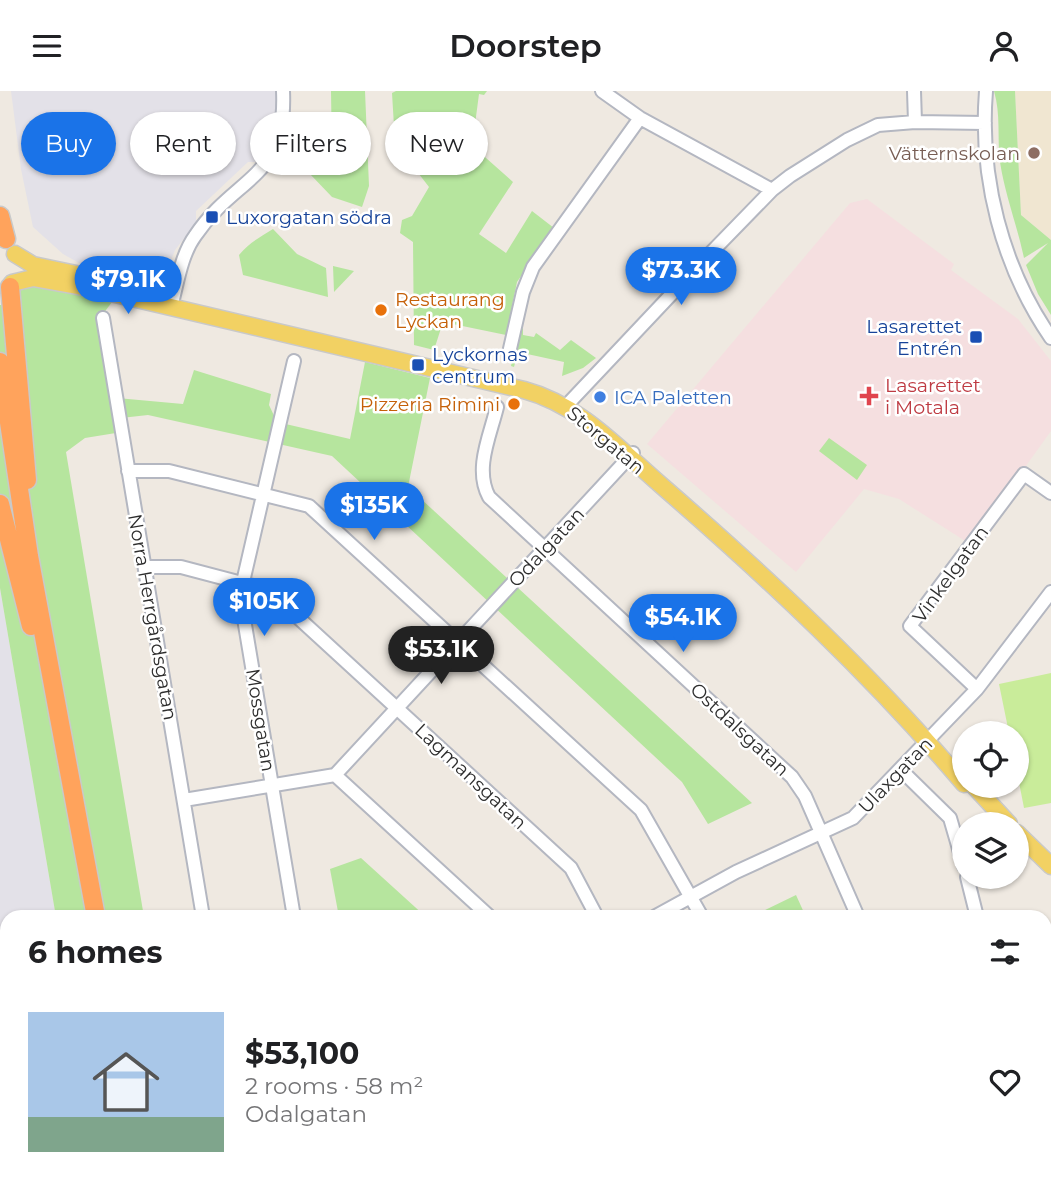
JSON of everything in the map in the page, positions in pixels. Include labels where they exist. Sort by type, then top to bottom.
[{"type":"highway","points":[[0,216],[7,242]]},
{"type":"highway","points":[[7,290],[28,488],[29,557]]},
{"type":"highway","points":[[0,362],[29,557],[95,910]]},
{"type":"highway","points":[[0,441],[31,626],[85,910]]},
{"type":"highway","points":[[0,504],[31,626]]},
{"type":"main road","name":"Storgatan","points":[[7,242],[33,265],[172,302],[531,385],[568,403],[768,572],[952,762]]},
{"type":"main road","points":[[7,242],[17,269],[7,290]]},
{"type":"main road","name":"Storgatan","points":[[7,290],[23,279],[48,279],[172,302]]},
{"type":"main road","name":"Storgatan","points":[[930,739],[952,768]]},
{"type":"main road","name":"Storgatan","points":[[977,798],[989,812]]},
{"type":"main road","points":[[985,798],[998,812]]},
{"type":"main road","points":[[1029,844],[1051,866]]},
{"type":"main road","points":[[1029,854],[1051,876]]},
{"type":"street","points":[[172,302],[195,235],[264,165],[277,147],[283,127],[283,91]]},
{"type":"street","points":[[602,91],[640,118],[772,190]]},
{"type":"street","points":[[914,91],[915,122]]},
{"type":"street","points":[[986,91],[987,164],[1006,249],[1026,297],[1051,338]]},
{"type":"street","points":[[509,353],[523,292],[534,267],[640,118]]},
{"type":"street","points":[[568,403],[772,190],[865,131],[887,123],[985,123]]},
{"type":"street","name":"Norra Herrgårdsgatan","points":[[103,318],[202,910]]},
{"type":"street","name":"Mossgatan","points":[[293,361],[241,581],[240,595],[293,910]]},
{"type":"street","name":"Ostdalsgatan","points":[[497,407],[482,466],[484,487],[496,505],[792,777],[855,910]]},
{"type":"street","name":"Odalgatan","points":[[335,775],[631,455]]},
{"type":"street","points":[[128,471],[169,471],[309,506],[641,810],[699,910]]},
{"type":"street","name":"Vinkelgatan","points":[[977,689],[910,626],[1024,474],[1051,493]]},
{"type":"street","name":"Lagmansgatan","points":[[145,567],[169,565],[261,586],[274,594],[571,868],[593,910]]},
{"type":"street","name":"Ulaxgatan","points":[[667,910],[736,872],[853,818],[977,689],[1051,592]]},
{"type":"street","points":[[901,770],[950,818],[952,825]]},
{"type":"street","points":[[184,800],[335,775],[482,910]]},
{"type":"street","points":[[970,889],[975,910]]},
{"type":"shaded area","points":[[11,91],[277,91],[276,112],[250,112],[250,162],[236,173],[236,112],[130,112],[130,175],[234,175],[196,211],[196,223],[175,250],[161,285],[88,268],[63,254],[33,227],[22,175],[116,175],[116,112],[21,112],[21,169]]},
{"type":"shaded area","name":"Vätternskolan","points":[[1015,91],[1051,91],[1051,240],[1021,215]]},
{"type":"shaded area","name":"Lasarettet i Motala","points":[[867,199],[954,264],[951,270],[1018,319],[1051,361],[1051,431],[970,544],[899,499],[864,489],[796,572],[647,444],[850,203]]},
{"type":"shaded area","points":[[0,588],[55,910],[0,910]]},
{"type":"green space","points":[[331,91],[365,91],[366,112],[331,112]]},
{"type":"green space","points":[[487,91],[484,95],[479,94],[477,112],[393,112],[392,93]]},
{"type":"green space","points":[[994,91],[1015,91],[1021,215],[1051,240],[1051,315],[1038,294],[1026,265],[1048,243],[1024,258],[1002,174]]},
{"type":"green space","points":[[488,160],[513,182],[479,234],[506,253],[532,211],[554,228],[517,282],[506,335],[443,322],[434,350],[414,345],[413,242],[400,233],[402,220],[412,216],[429,187],[420,175],[488,175]]},
{"type":"green space","points":[[311,175],[369,175],[369,186],[362,207],[332,197]]},
{"type":"green space","points":[[273,229],[297,254],[326,268],[328,297],[243,275],[239,255],[251,243]]},
{"type":"green space","points":[[333,266],[354,271],[334,292]]},
{"type":"green space","points":[[24,284],[115,298],[100,318],[117,398],[183,404],[194,370],[271,394],[269,405],[277,422],[350,439],[365,362],[430,378],[408,487],[752,803],[708,824],[682,782],[332,456],[148,415],[121,418],[122,432],[85,438],[66,452],[143,910],[55,910],[0,588],[0,305],[14,304],[17,289]]},
{"type":"green space","points":[[523,328],[523,335],[534,337],[536,333],[560,350],[571,340],[596,358],[583,368],[562,376],[564,362],[518,352],[514,367],[511,366],[519,330]]},
{"type":"green space","points":[[829,438],[867,465],[857,480],[819,451]]},
{"type":"green space","points":[[1051,673],[1051,803],[1024,808],[1022,798],[1029,798],[1029,721],[1007,721],[999,684]]},
{"type":"green space","points":[[361,858],[418,910],[338,910],[330,869]]},
{"type":"green space","points":[[796,895],[803,910],[765,910]]},
{"type":"place","name":"Vätternskolan","points":[[1034,153]]},
{"type":"place","name":"Luxorgatan södra","points":[[212,217]]},
{"type":"place","name":"Restaurang Lyckan","points":[[381,310]]},
{"type":"place","name":"Lasarettet Entrén","points":[[976,337]]},
{"type":"place","name":"Lyckornas centrum","points":[[418,365]]},
{"type":"place","name":"Lasarettet i Motala","points":[[869,396]]},
{"type":"place","name":"ICA Paletten","points":[[600,397]]},
{"type":"place","name":"Pizzeria Rimini","points":[[514,404]]}]
